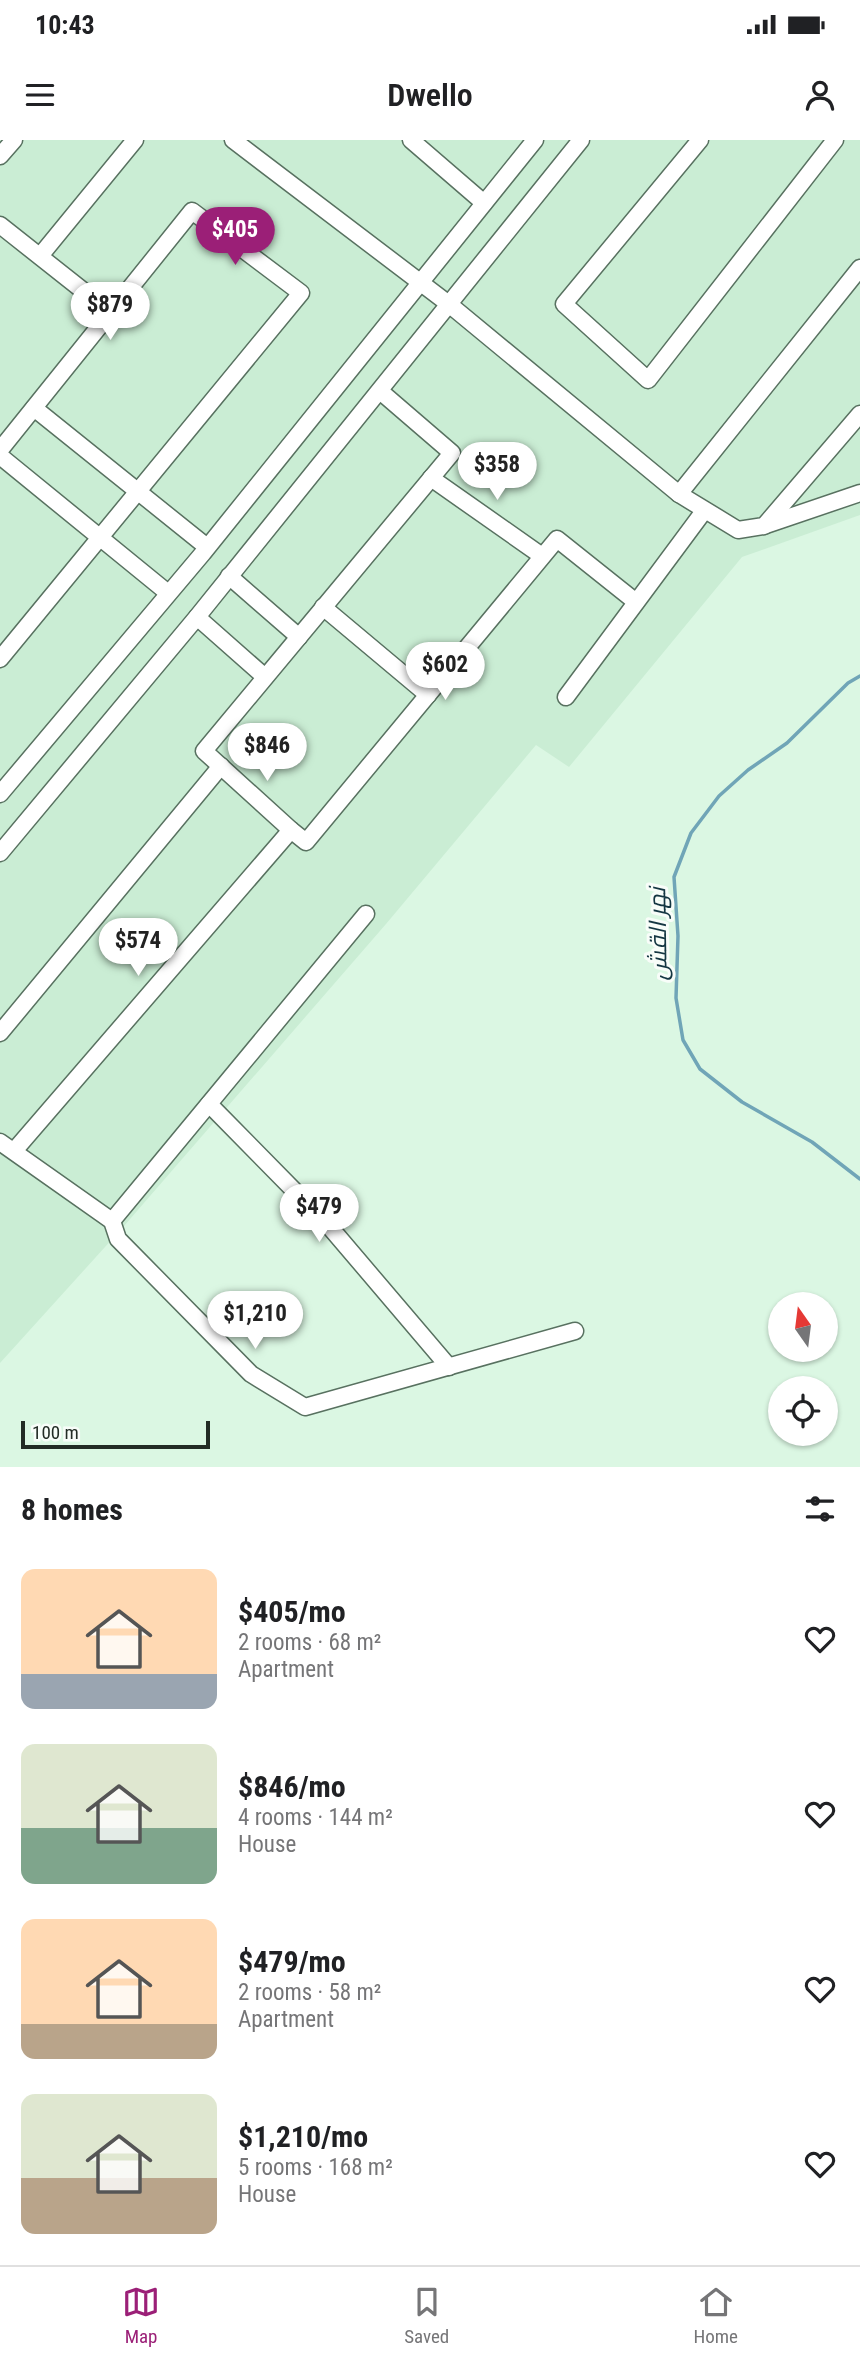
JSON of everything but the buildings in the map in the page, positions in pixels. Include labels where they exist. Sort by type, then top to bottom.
[{"type":"street","points":[[0,156],[14,140]]},
{"type":"street","points":[[40,256],[135,140]]},
{"type":"street","points":[[233,140],[450,306],[679,494],[704,511],[738,530],[764,526],[860,493]]},
{"type":"street","points":[[0,794],[207,547],[535,140]]},
{"type":"street","points":[[0,853],[197,617],[581,140]]},
{"type":"street","points":[[700,140],[564,304],[648,380],[835,140]]},
{"type":"street","points":[[420,143],[484,203]]},
{"type":"street","points":[[0,450],[192,211],[300,293],[0,659]]},
{"type":"street","points":[[0,225],[110,313]]},
{"type":"street","points":[[679,494],[860,268]]},
{"type":"street","points":[[380,391],[452,453],[204,751],[291,830],[306,842],[557,539],[636,603]]},
{"type":"street","points":[[34,408],[207,547]]},
{"type":"street","points":[[764,526],[860,414]]},
{"type":"street","points":[[0,456],[168,593]]},
{"type":"street","points":[[431,478],[542,556]]},
{"type":"street","points":[[566,697],[704,511]]},
{"type":"street","points":[[229,576],[299,637]]},
{"type":"street","points":[[323,607],[428,695]]},
{"type":"street","points":[[197,617],[265,677]]},
{"type":"street","points":[[0,1033],[221,766]]},
{"type":"street","points":[[291,830],[7,1146],[112,1221],[118,1239],[251,1374],[305,1407],[575,1331]]},
{"type":"street","points":[[112,1221],[366,914]]},
{"type":"street","points":[[209,1104],[329,1226],[449,1367]]},
{"type":"shaded area","points":[[0,140],[860,140],[860,515],[742,557],[569,767],[536,745],[386,924],[124,1226],[0,1363]]},
{"type":"waterway","name":"نهر القش","points":[[860,676],[848,683],[787,743],[748,770],[719,796],[691,833],[674,877],[678,936],[676,998],[683,1040],[700,1069],[742,1102],[812,1142],[860,1179]]}]
